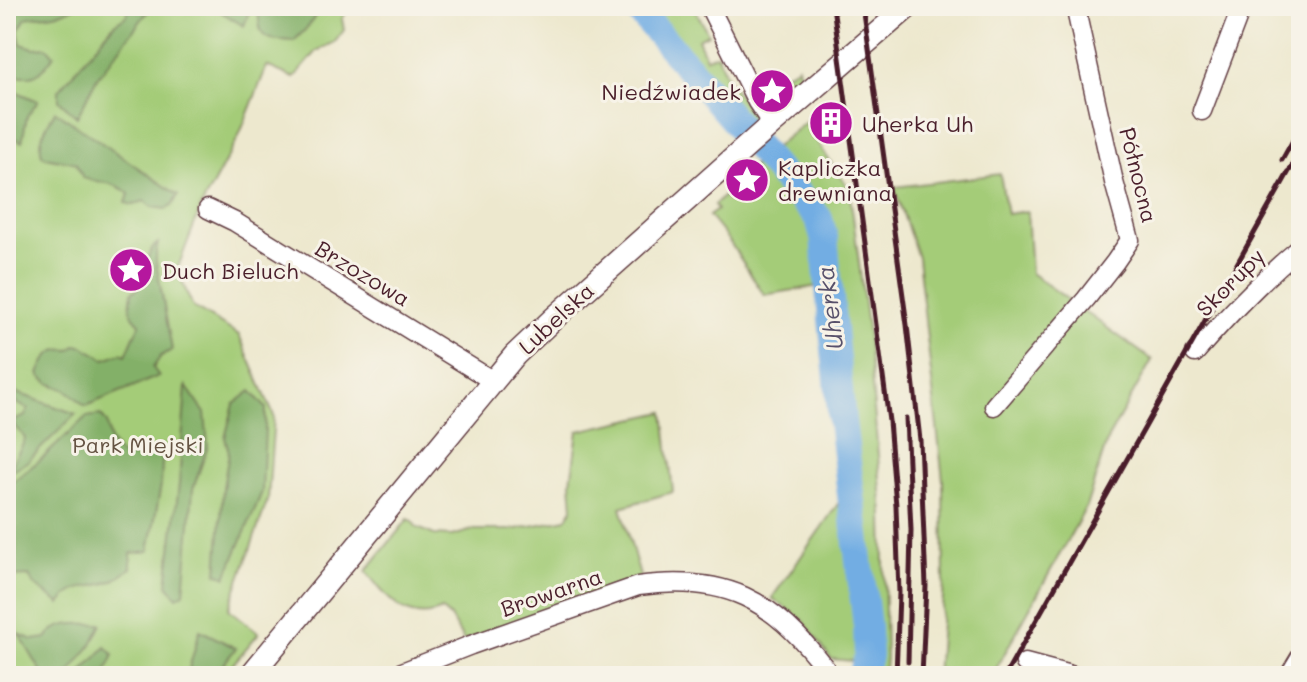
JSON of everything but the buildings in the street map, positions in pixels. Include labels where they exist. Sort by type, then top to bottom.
[{"type":"main road","name":"Lubelska","points":[[258,673],[515,355],[909,6]]},
{"type":"street","points":[[709,6],[768,128]]},
{"type":"street","name":"Północna","points":[[994,406],[1086,299],[1130,240],[1075,6]]},
{"type":"street","points":[[1202,111],[1242,6]]},
{"type":"street","name":"Brzozowa","points":[[208,209],[235,222],[493,381]]},
{"type":"street","name":"Skorupy","points":[[1195,353],[1273,271],[1301,247]]},
{"type":"street","name":"Browarna","points":[[392,676],[638,586],[667,582],[694,583],[731,591],[757,602],[790,626],[806,643],[825,668],[823,676]]},
{"type":"street","points":[[1289,676],[1301,656]]},
{"type":"street","points":[[1025,663],[1074,676]]},
{"type":"green space","name":"Park Miejski","points":[[6,6],[350,6],[342,19],[344,30],[335,42],[317,51],[294,78],[267,66],[239,136],[201,207],[177,270],[193,307],[239,335],[274,416],[268,499],[229,609],[259,633],[223,676],[6,676]]},
{"type":"green space","points":[[6,6],[77,6],[59,13],[26,18],[18,31],[21,44],[34,48],[47,47],[54,55],[34,75],[6,73]]},
{"type":"green space","points":[[131,6],[152,6],[97,78],[77,117],[59,100],[59,90],[114,24],[126,16]]},
{"type":"green space","points":[[221,6],[251,6],[244,26],[221,12]]},
{"type":"green space","points":[[258,6],[321,6],[309,26],[294,41],[264,36]]},
{"type":"green space","points":[[627,6],[694,6],[708,34],[698,39],[706,58],[717,54],[727,78],[754,117],[737,131]]},
{"type":"green space","points":[[798,66],[800,75],[772,97],[766,90],[770,83]]},
{"type":"green space","points":[[6,87],[38,101],[27,116],[22,142],[6,130]]},
{"type":"green space","points":[[55,111],[178,195],[172,206],[166,209],[152,207],[144,201],[133,205],[126,203],[129,194],[124,190],[83,178],[76,163],[42,155],[42,138]]},
{"type":"green space","points":[[812,117],[819,145],[849,189],[853,216],[867,326],[883,515],[884,676],[850,676],[853,661],[831,659],[803,620],[772,598],[840,501],[819,286],[764,295],[709,216],[717,210],[714,205],[744,178],[754,164]]},
{"type":"green space","points":[[1000,174],[1007,214],[1027,211],[1031,273],[1152,360],[1108,438],[1086,507],[992,676],[937,676],[944,583],[943,480],[918,258],[894,187]]},
{"type":"green space","points":[[158,243],[156,262],[172,350],[161,356],[153,368],[159,376],[86,406],[39,374],[53,352],[70,350],[77,345],[105,359],[121,353],[126,355],[140,323],[131,309],[132,292],[143,282],[149,256]]},
{"type":"green space","points":[[186,386],[205,413],[208,446],[193,489],[184,593],[177,597],[167,584]]},
{"type":"green space","points":[[6,389],[76,414],[28,461],[10,472],[25,439],[12,421],[25,416],[28,409],[6,398]]},
{"type":"green space","points":[[251,391],[266,408],[262,492],[226,577],[217,573],[223,488],[229,452],[225,438],[234,404]]},
{"type":"green space","points":[[664,412],[673,492],[621,507],[641,580],[464,641],[450,617],[442,610],[430,614],[408,612],[390,599],[366,571],[408,519],[416,527],[434,535],[452,536],[473,530],[511,530],[566,519],[573,508],[571,482],[578,431]]},
{"type":"green space","points":[[101,415],[107,423],[110,440],[120,455],[133,456],[163,445],[161,485],[149,551],[131,553],[131,568],[121,576],[72,592],[60,604],[29,576],[6,575],[6,487],[86,417]]},
{"type":"green space","points":[[102,624],[92,644],[67,676],[44,676],[19,634],[33,640],[46,638],[64,626]]},
{"type":"green space","points":[[200,630],[236,648],[214,676],[187,676]]},
{"type":"green space","points":[[106,647],[114,655],[104,676],[78,676]]},
{"type":"waterway","name":"Uherka","points":[[635,6],[819,219],[824,237],[867,626],[868,656],[862,676]]},
{"type":"railway","points":[[833,6],[889,421],[899,593],[896,676]]},
{"type":"railway","points":[[863,6],[920,440],[926,586],[922,676]]},
{"type":"railway","points":[[1282,160],[1301,126]]},
{"type":"railway","points":[[1005,676],[1301,150]]},
{"type":"railway","points":[[906,418],[911,530],[908,662]]},
{"type":"place","name":"Niedźwiadek","points":[[772,91]]},
{"type":"place","name":"Uherka Uh","points":[[831,123]]},
{"type":"place","name":"Kapliczka drewniana","points":[[747,180]]},
{"type":"place","name":"Duch Bieluch","points":[[131,270]]}]
